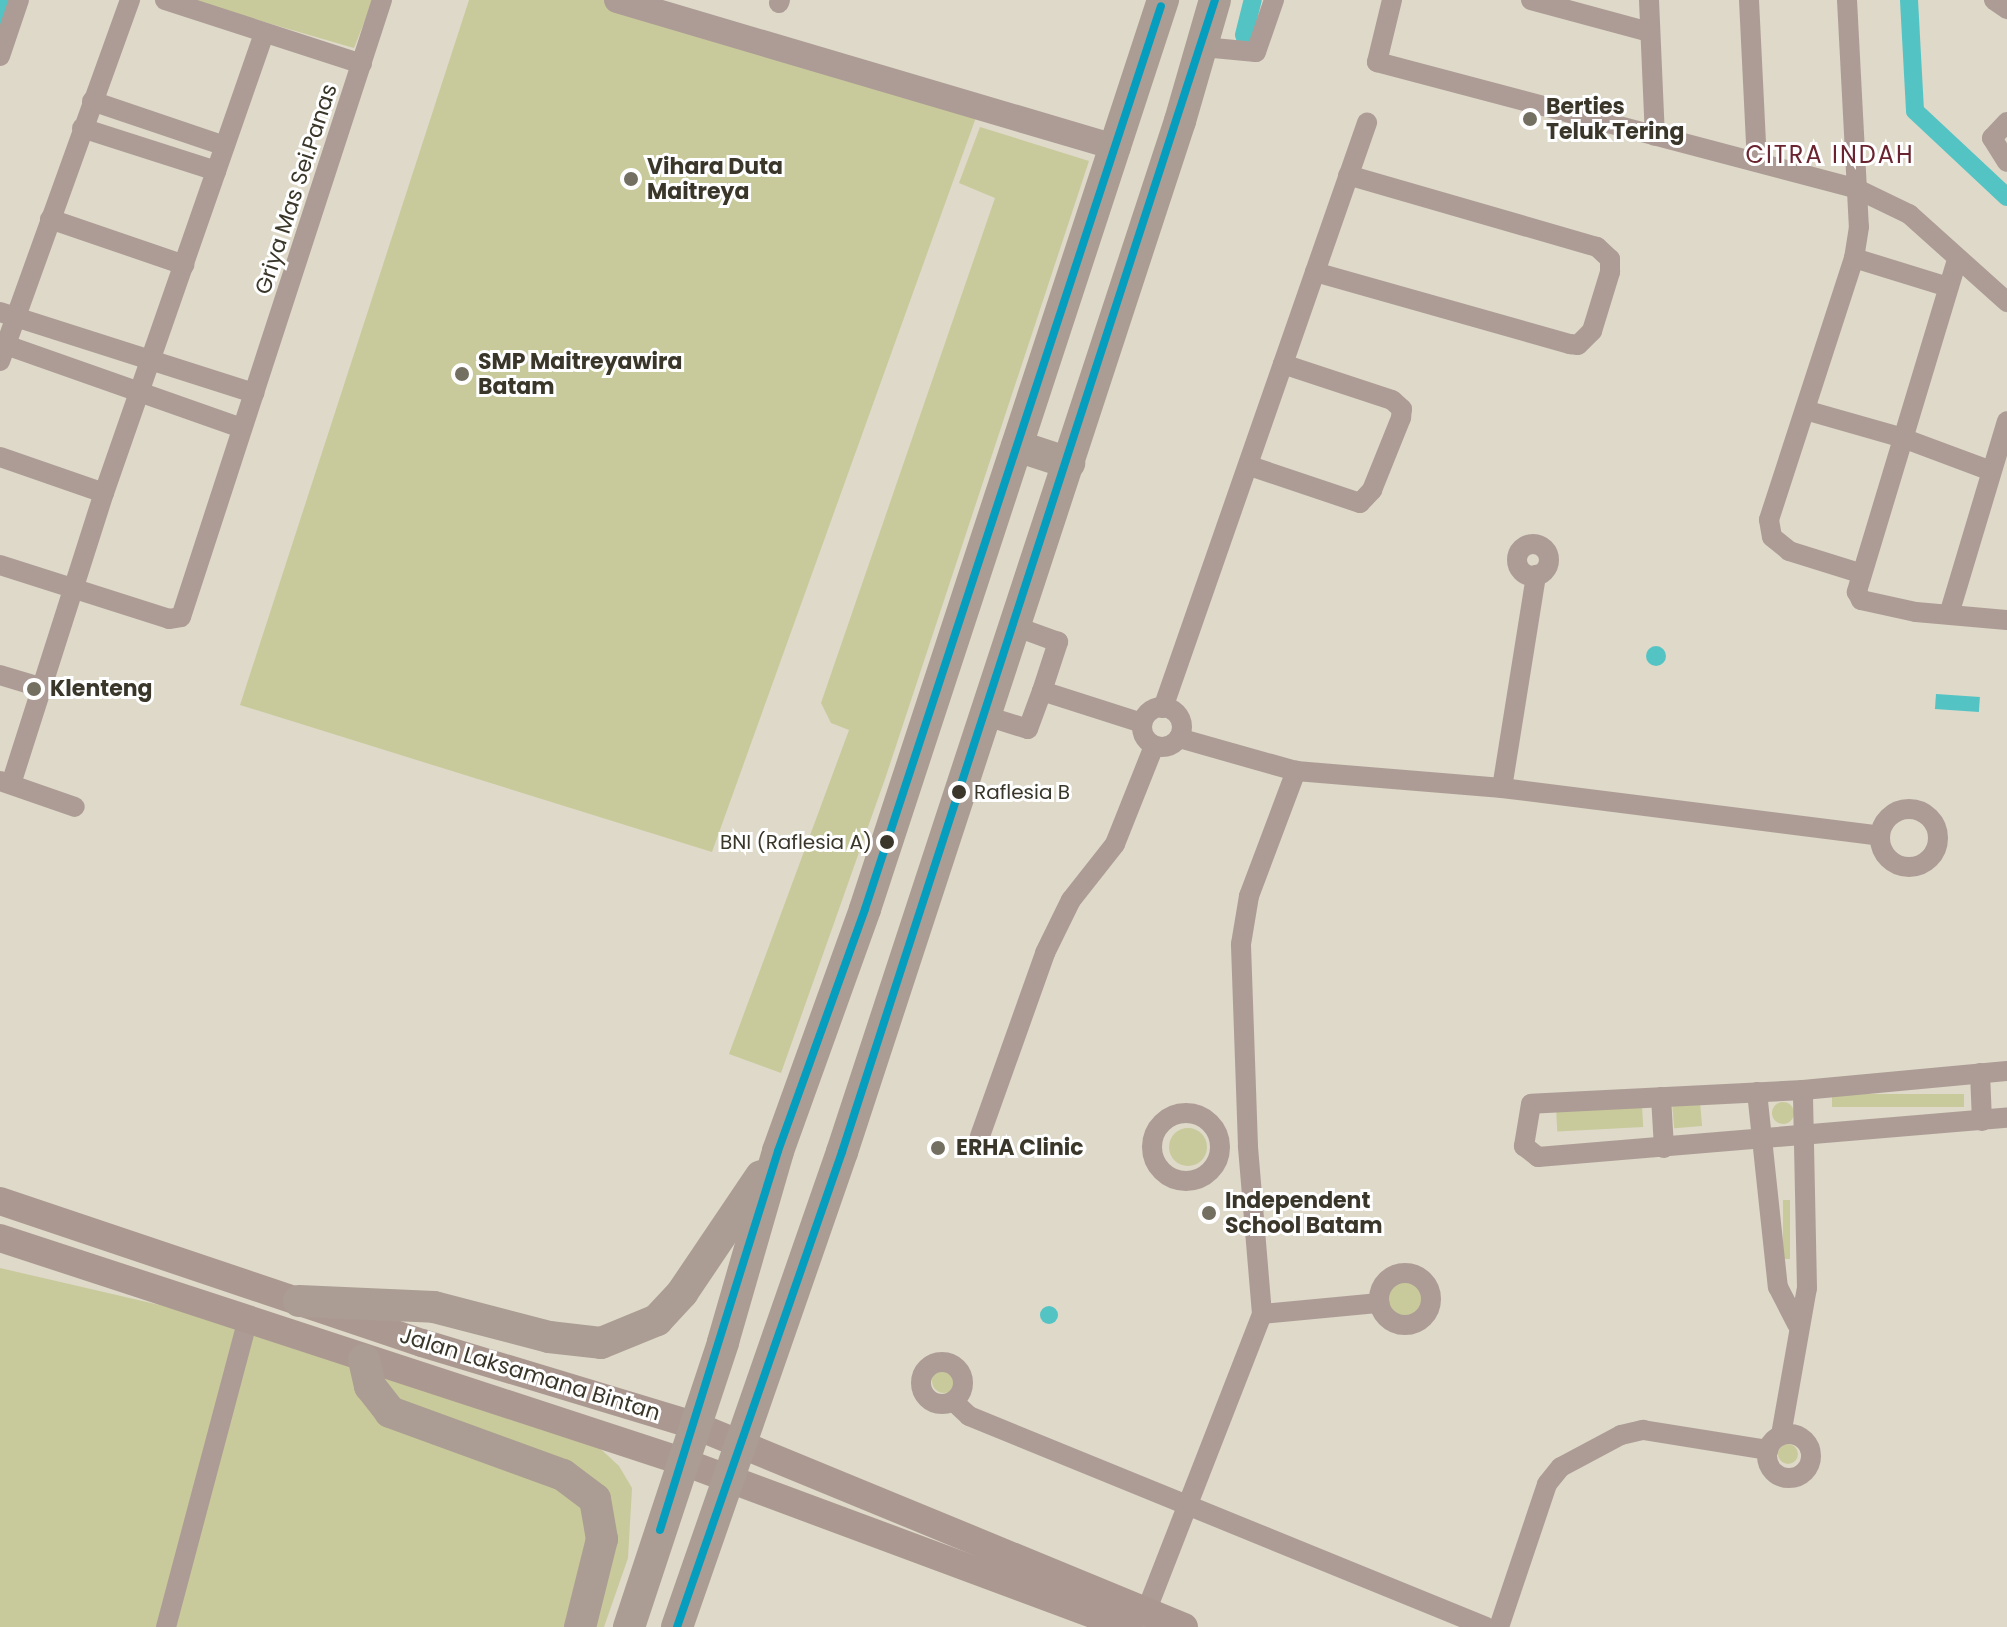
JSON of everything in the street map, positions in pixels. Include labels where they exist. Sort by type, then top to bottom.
[{"type":"main road","points":[[629,1627],[778,1151],[865,909],[1118,148],[1163,0]]},
{"type":"main road","points":[[677,1627],[741,1446],[1069,463],[1203,47],[1215,0]]},
{"type":"main road","points":[[1017,446],[1069,463]]},
{"type":"main road","points":[[299,1301],[434,1307],[549,1337],[601,1343],[631,1334],[657,1320],[682,1293],[778,1151]]},
{"type":"main road","name":"Jalan Laksamana Bintan","points":[[0,1201],[299,1301],[694,1425],[1138,1622]]},
{"type":"main road","name":"Jalan Laksamana Bintan","points":[[0,1238],[247,1322],[681,1461],[727,1481],[1138,1622],[1184,1627]]},
{"type":"main road","points":[[364,1360],[370,1386],[390,1412],[563,1475],[595,1499],[602,1539],[580,1627]]},
{"type":"street","points":[[0,56],[19,0]]},
{"type":"street","points":[[130,0],[50,219],[8,314],[2,350],[242,428]]},
{"type":"street","points":[[165,0],[362,64]]},
{"type":"street","name":"Griya Mas Sei.Panas","points":[[72,590],[169,619],[184,611],[382,0]]},
{"type":"street","points":[[617,0],[1118,148]]},
{"type":"street","points":[[1203,47],[1256,52],[1274,0]]},
{"type":"street","points":[[1392,0],[1377,62],[1857,189],[1909,214],[2007,302]]},
{"type":"street","points":[[1531,0],[1650,32]]},
{"type":"street","points":[[1649,0],[1655,136]]},
{"type":"street","points":[[1749,0],[1757,162]]},
{"type":"street","points":[[1847,0],[1857,189],[1854,258],[1769,520],[1772,537],[1789,551],[1859,573]]},
{"type":"street","points":[[1994,0],[2007,9]]},
{"type":"street","points":[[75,807],[6,783],[264,33]]},
{"type":"street","points":[[92,101],[225,146]]},
{"type":"street","points":[[2007,122],[1992,138],[2007,162]]},
{"type":"street","points":[[1163,708],[1250,466],[1367,123]]},
{"type":"street","points":[[82,128],[216,171]]},
{"type":"street","points":[[1315,272],[1570,344],[1578,345],[1592,331],[1610,272],[1606,252],[1348,175]]},
{"type":"street","points":[[50,219],[184,265]]},
{"type":"street","points":[[1854,258],[1945,286]]},
{"type":"street","points":[[1957,260],[1945,286],[1859,573],[1861,600],[1942,616],[1950,611],[2007,620]]},
{"type":"street","points":[[8,314],[254,393]]},
{"type":"street","points":[[1250,466],[1360,503],[1372,490],[1401,418],[1402,409],[1392,400],[1283,364]]},
{"type":"street","points":[[1805,410],[1900,437],[1991,471]]},
{"type":"street","points":[[1950,611],[2007,421]]},
{"type":"street","points":[[0,457],[104,493]]},
{"type":"street","points":[[0,565],[72,590]]},
{"type":"street","points":[[1502,788],[1536,575]]},
{"type":"street","points":[[983,715],[1028,729],[1042,691],[1058,642],[1014,626]]},
{"type":"street","points":[[0,675],[40,687]]},
{"type":"street","points":[[1042,691],[1142,723]]},
{"type":"street","points":[[1163,708],[1180,719],[1179,738],[1170,746],[1154,746],[1143,736],[1142,723],[1150,711],[1163,708]]},
{"type":"street","points":[[1179,738],[1296,771],[1502,788],[1880,836]]},
{"type":"street","points":[[980,1136],[1045,953],[1071,900],[1115,844],[1154,746]]},
{"type":"street","points":[[1138,1622],[1187,1507],[1262,1314],[1248,1146],[1241,944],[1249,896],[1296,771]]},
{"type":"street","points":[[2007,1071],[1803,1090],[1531,1104],[1524,1146],[1538,1157],[2007,1118]]},
{"type":"street","points":[[1980,1073],[1982,1121]]},
{"type":"street","points":[[1499,1627],[1547,1484],[1561,1467],[1621,1435],[1643,1430],[1774,1443],[1807,1288],[1803,1090]]},
{"type":"street","points":[[1757,1092],[1778,1287],[1797,1324]]},
{"type":"street","points":[[1661,1097],[1664,1148]]},
{"type":"street","points":[[1220,1145],[1248,1146]]},
{"type":"street","points":[[1262,1314],[1379,1303]]},
{"type":"street","points":[[166,1627],[247,1322]]},
{"type":"street","points":[[953,1401],[969,1416],[1486,1627]]},
{"type":"green space","points":[[189,0],[373,0],[354,48]]},
{"type":"green space","points":[[469,0],[633,0],[979,109],[712,852],[240,705]]},
{"type":"green space","points":[[980,127],[1089,161],[886,776],[781,1073],[729,1054],[849,730],[831,723],[821,703],[995,198],[959,183]]},
{"type":"green space","points":[[1832,1094],[1964,1094],[1964,1107],[1832,1107]]},
{"type":"green space","points":[[1700,1102],[1702,1126],[1674,1128],[1672,1104]]},
{"type":"green space","points":[[1783,1102],[1791,1105],[1794,1113],[1791,1121],[1783,1124],[1775,1121],[1772,1113],[1775,1105]]},
{"type":"green space","points":[[1642,1105],[1643,1127],[1557,1131],[1556,1110]]},
{"type":"green space","points":[[1188,1128],[1201,1134],[1207,1147],[1201,1160],[1188,1166],[1175,1160],[1169,1147],[1175,1134]]},
{"type":"green space","points":[[1783,1200],[1790,1200],[1790,1259],[1783,1259]]},
{"type":"green space","points":[[0,1268],[246,1325],[566,1417],[619,1466],[632,1488],[628,1558],[604,1627],[0,1627]]},
{"type":"green space","points":[[1406,1280],[1419,1286],[1425,1299],[1419,1312],[1406,1318],[1393,1312],[1387,1299],[1393,1286]]},
{"type":"green space","points":[[944,1369],[955,1376],[956,1381],[949,1392],[944,1393],[933,1386],[932,1381],[939,1370]]},
{"type":"green space","points":[[1788,1444],[1795,1447],[1798,1454],[1795,1461],[1788,1464],[1781,1461],[1778,1454],[1781,1447]]},
{"type":"water","points":[[1656,646],[1663,649],[1666,656],[1663,663],[1656,666],[1649,663],[1646,656],[1649,649]]},
{"type":"water","points":[[1936,694],[1980,697],[1979,712],[1935,709]]},
{"type":"water","points":[[1045,1306],[1053,1306],[1058,1315],[1056,1322],[1045,1324],[1040,1319],[1040,1311]]},
{"type":"waterway","points":[[0,18],[6,0]]},
{"type":"waterway","points":[[1244,35],[1253,0]]},
{"type":"waterway","points":[[1909,0],[1915,111],[2007,197]]},
{"type":"transit line","points":[[677,1627],[842,1152],[1215,0]]},
{"type":"transit line","points":[[660,1530],[778,1151],[865,909],[1161,6]]},
{"type":"place","name":"Berties Teluk Tering","points":[[1530,119]]},
{"type":"place","name":"Vihara Duta Maitreya","points":[[631,179]]},
{"type":"place","name":"SMP Maitreyawira Batam","points":[[462,374]]},
{"type":"place","name":"Klenteng","points":[[34,689]]},
{"type":"place","name":"Raflesia B","points":[[959,792]]},
{"type":"place","name":"BNI (Raflesia A)","points":[[887,842]]},
{"type":"place","name":"ERHA Clinic","points":[[938,1148]]},
{"type":"place","name":"Independent School Batam","points":[[1209,1213]]},
{"type":"district","name":"CITRA INDAH","points":[[1830,155]]}]
